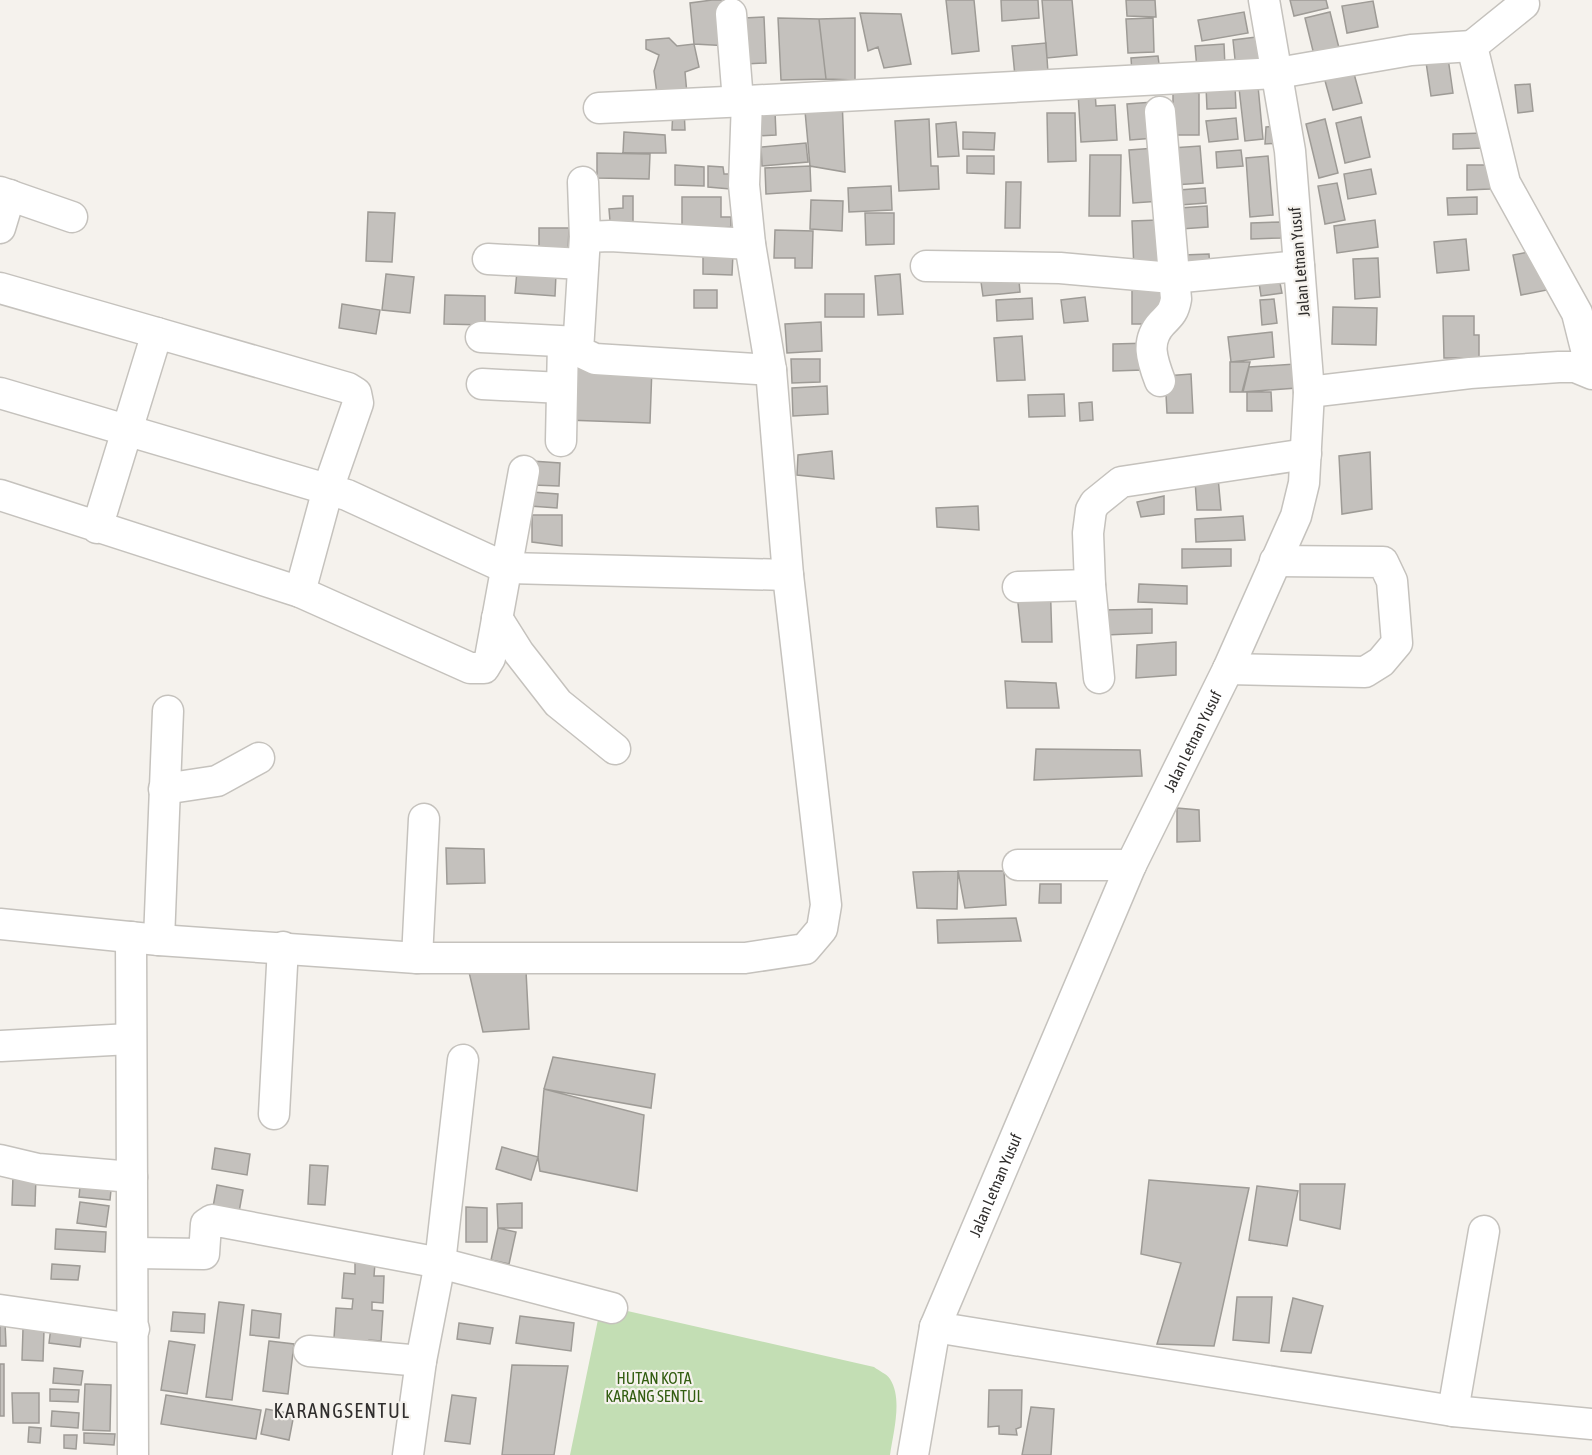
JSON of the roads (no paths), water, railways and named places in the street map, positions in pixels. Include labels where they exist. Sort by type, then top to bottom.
[{"type":"street","name":"Jalan Letnan Yusuf","points":[[913,1455],[935,1327],[1131,865],[1228,669],[1296,516],[1304,483],[1309,392],[1290,151],[1278,73],[1263,0]]},
{"type":"street","points":[[599,108],[1278,73],[1412,50],[1472,46],[1524,4]]},
{"type":"street","points":[[0,924],[145,938],[284,946],[417,958],[746,958],[805,949],[822,929],[826,905],[788,575],[771,370],[750,244],[744,185],[742,101],[731,14]]},
{"type":"street","points":[[1309,392],[1470,374],[1559,367],[1575,367],[1592,374],[1585,309],[1505,183],[1472,46]]},
{"type":"street","points":[[1160,112],[1172,278],[1176,299],[1174,312],[1153,333],[1151,343],[1152,360],[1160,381]]},
{"type":"street","points":[[561,441],[562,388],[584,251],[583,182]]},
{"type":"street","points":[[0,228],[5,193],[72,217]]},
{"type":"street","points":[[488,259],[584,251],[610,236],[750,244]]},
{"type":"street","points":[[926,266],[1060,268],[1172,278],[1299,266]]},
{"type":"street","points":[[0,288],[348,388],[356,393],[358,403],[328,489],[300,592]]},
{"type":"street","points":[[97,528],[157,333]]},
{"type":"street","points":[[481,337],[571,342],[578,351],[590,358],[771,370]]},
{"type":"street","points":[[482,384],[562,388]]},
{"type":"street","points":[[0,393],[125,432],[328,489],[506,568],[788,575]]},
{"type":"street","points":[[1099,678],[1090,585],[1088,533],[1091,510],[1107,491],[1121,482],[1306,454]]},
{"type":"street","points":[[0,495],[300,592],[407,641],[478,670],[484,668],[490,658],[524,471]]},
{"type":"street","points":[[1228,669],[1365,672],[1381,662],[1397,643],[1392,581],[1383,562],[1275,561]]},
{"type":"street","points":[[1018,587],[1090,585]]},
{"type":"street","points":[[497,618],[519,653],[558,703],[615,749]]},
{"type":"street","points":[[133,1455],[134,1253],[130,1038],[164,789],[168,711]]},
{"type":"street","points":[[164,789],[217,781],[259,758]]},
{"type":"street","points":[[417,958],[424,819]]},
{"type":"street","points":[[1018,866],[1131,865]]},
{"type":"street","points":[[274,1114],[284,946]]},
{"type":"street","points":[[1,1046],[130,1038]]},
{"type":"street","points":[[408,1455],[421,1361],[440,1263],[463,1060]]},
{"type":"street","points":[[0,1160],[38,1169],[132,1177]]},
{"type":"street","points":[[134,1253],[204,1254],[206,1224],[212,1220],[440,1263],[612,1308]]},
{"type":"street","points":[[1453,1411],[1484,1231]]},
{"type":"street","points":[[0,1310],[134,1329]]},
{"type":"street","points":[[935,1327],[1453,1411],[1592,1424]]},
{"type":"street","points":[[309,1351],[421,1361]]},
{"type":"district","name":"KARANGSENTUL","points":[[342,1410]]},
{"type":"park label","name":"HUTAN KOTA KARANG SENTUL","points":[[654,1387]]}]
